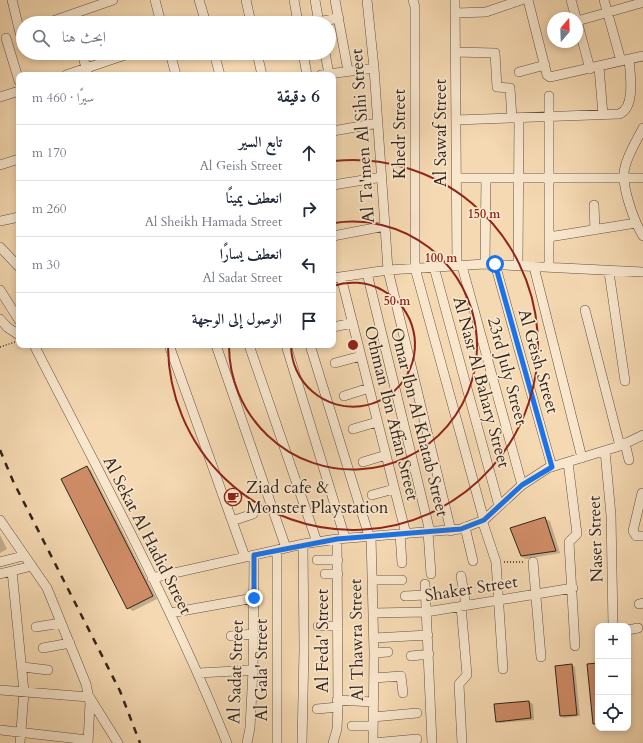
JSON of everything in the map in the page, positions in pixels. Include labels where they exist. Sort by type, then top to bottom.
[{"type":"street","points":[[12,0],[17,16]]},
{"type":"street","points":[[77,16],[111,0]]},
{"type":"street","points":[[155,0],[159,16]]},
{"type":"street","points":[[199,0],[204,16]]},
{"type":"street","points":[[246,0],[249,16]]},
{"type":"street","points":[[294,0],[297,16]]},
{"type":"street","points":[[315,0],[316,16]]},
{"type":"street","points":[[335,0],[348,71]]},
{"type":"street","name":"Al Ta'men Al Sihi Street","points":[[367,0],[374,68],[388,270],[451,531]]},
{"type":"street","name":"Khedr Street","points":[[413,0],[415,7],[415,268],[483,520],[496,562],[503,668]]},
{"type":"street","name":"Al Sawaf Street","points":[[455,0],[456,178],[460,266]]},
{"type":"street","points":[[456,12],[486,12],[521,0]]},
{"type":"street","points":[[528,0],[545,65],[550,78],[643,56]]},
{"type":"street","points":[[571,0],[575,12]]},
{"type":"street","points":[[456,120],[619,114],[626,108],[631,90],[625,60],[604,0]]},
{"type":"street","points":[[583,18],[641,2]]},
{"type":"street","points":[[16,34],[3,39],[16,73]]},
{"type":"street","points":[[583,36],[595,68],[603,115]]},
{"type":"street","points":[[455,52],[495,53],[497,87],[510,88],[515,118],[518,178],[518,265]]},
{"type":"street","points":[[84,60],[87,72],[115,60]]},
{"type":"street","points":[[172,60],[175,72]]},
{"type":"street","points":[[216,60],[219,72]]},
{"type":"street","points":[[259,60],[261,72]]},
{"type":"street","points":[[304,60],[306,72]]},
{"type":"street","points":[[325,60],[325,72]]},
{"type":"street","points":[[519,72],[545,65]]},
{"type":"street","points":[[336,73],[374,68]]},
{"type":"street","points":[[0,97],[16,92]]},
{"type":"street","points":[[549,96],[549,268]]},
{"type":"street","points":[[336,130],[378,123]]},
{"type":"street","points":[[643,128],[626,161],[623,178],[643,236]]},
{"type":"street","points":[[0,165],[16,160]]},
{"type":"street","points":[[336,185],[382,177]]},
{"type":"street","points":[[456,178],[643,178]]},
{"type":"street","points":[[485,264],[486,178]]},
{"type":"street","points":[[594,205],[595,230]]},
{"type":"street","points":[[0,221],[16,217]]},
{"type":"street","points":[[549,237],[595,230],[638,220]]},
{"type":"street","points":[[336,235],[384,226]]},
{"type":"street","points":[[0,247],[16,264]]},
{"type":"street","points":[[337,277],[388,270],[485,264],[534,266],[643,275]]},
{"type":"street","name":"Al Geish Street","points":[[495,264],[552,467]]},
{"type":"street","name":"23rd July Street","points":[[460,266],[522,485]]},
{"type":"street","points":[[534,266],[582,458]]},
{"type":"street","name":"Al Nasr Al Bahary Street","points":[[434,267],[498,506]]},
{"type":"street","points":[[609,272],[625,381]]},
{"type":"street","name":"Omar Ibn Al Khatab Street","points":[[367,273],[429,532],[431,574]]},
{"type":"street","name":"Othman Ibn Affan Street","points":[[337,277],[353,323],[394,489],[403,534],[402,563]]},
{"type":"street","points":[[0,290],[16,315]]},
{"type":"street","points":[[585,310],[623,444],[629,460]]},
{"type":"street","points":[[0,320],[12,332],[16,339]]},
{"type":"street","points":[[336,326],[353,323]]},
{"type":"street","name":"Al Sekat Al Hadid Street","points":[[36,348],[170,613],[199,673],[228,743]]},
{"type":"street","points":[[170,348],[232,522],[249,556]]},
{"type":"street","name":"Al Gala' Street","points":[[217,348],[281,549],[277,743]]},
{"type":"street","points":[[250,348],[317,542]]},
{"type":"street","name":"Al Feda' Street","points":[[287,348],[341,538],[338,560],[338,704],[337,729],[333,743]]},
{"type":"street","name":"Al Thawra Street","points":[[311,348],[370,536],[374,638],[373,743]]},
{"type":"street","points":[[335,363],[361,356]]},
{"type":"street","points":[[344,396],[369,388]]},
{"type":"street","points":[[353,429],[377,422]]},
{"type":"street","points":[[152,578],[302,544],[341,538],[451,531],[465,527],[483,520],[522,485],[552,467],[605,451],[643,435]]},
{"type":"street","name":"Naser Street","points":[[605,451],[611,515],[613,623]]},
{"type":"street","points":[[363,462],[386,455]]},
{"type":"street","points":[[568,462],[577,534],[569,542],[573,588],[575,646]]},
{"type":"street","points":[[372,495],[394,489]]},
{"type":"street","points":[[642,493],[633,531],[636,536],[643,536]]},
{"type":"street","points":[[232,522],[254,514]]},
{"type":"street","points":[[0,730],[53,740],[88,742],[89,697],[86,684],[47,588],[1,523]]},
{"type":"street","points":[[465,527],[473,561]]},
{"type":"street","points":[[302,544],[304,649],[302,743]]},
{"type":"street","points":[[0,562],[24,556]]},
{"type":"street","name":"Al Sadat Street","points":[[247,743],[253,670],[254,634],[254,598],[249,556]]},
{"type":"street","points":[[317,560],[338,560]]},
{"type":"street","points":[[533,562],[541,657]]},
{"type":"street","points":[[0,574],[32,566]]},
{"type":"street","points":[[12,571],[23,667],[24,692],[20,743]]},
{"type":"street","points":[[324,574],[338,574]]},
{"type":"street","points":[[460,576],[464,605],[468,675],[459,684],[462,743]]},
{"type":"street","points":[[372,580],[402,580]]},
{"type":"street","points":[[425,584],[432,743]]},
{"type":"street","name":"Shaker Street","points":[[373,613],[426,612],[573,588]]},
{"type":"street","points":[[405,596],[425,595]]},
{"type":"street","points":[[170,613],[254,598]]},
{"type":"street","points":[[36,626],[61,623]]},
{"type":"street","points":[[318,626],[338,626]]},
{"type":"street","points":[[631,629],[638,628]]},
{"type":"street","points":[[231,636],[254,634]]},
{"type":"street","points":[[374,638],[428,635]]},
{"type":"street","points":[[43,648],[70,643]]},
{"type":"street","points":[[374,653],[388,652]]},
{"type":"street","points":[[411,656],[429,654]]},
{"type":"street","points":[[23,667],[48,670]]},
{"type":"street","points":[[199,673],[253,670]]},
{"type":"street","points":[[374,678],[401,676],[403,693]]},
{"type":"street","points":[[0,690],[89,697]]},
{"type":"street","points":[[89,697],[118,743]]},
{"type":"street","points":[[316,709],[338,704],[373,702]]},
{"type":"street","points":[[352,726],[417,713]]},
{"type":"street","points":[[373,743],[417,739]]},
{"type":"path","points":[[0,348],[16,339]]},
{"type":"path","points":[[496,562],[533,562]]},
{"type":"building","points":[[87,466],[153,596],[127,609],[61,479]]},
{"type":"building","points":[[545,517],[556,551],[521,556],[510,528]]},
{"type":"building","points":[[595,663],[595,724],[593,724],[587,664]]},
{"type":"building","points":[[572,664],[577,715],[560,716],[555,666]]},
{"type":"building","points":[[529,701],[531,718],[496,722],[494,704]]},
{"type":"railway","points":[[0,450],[13,481],[120,691],[140,743]]},
{"type":"place","name":"Ziad cafe & Monster Playstation","points":[[233,497]]},
{"type":"route","points":[[254,598],[254,555],[302,544],[337,539],[461,529],[484,520],[522,485],[548,468],[552,467],[495,264]]}]
